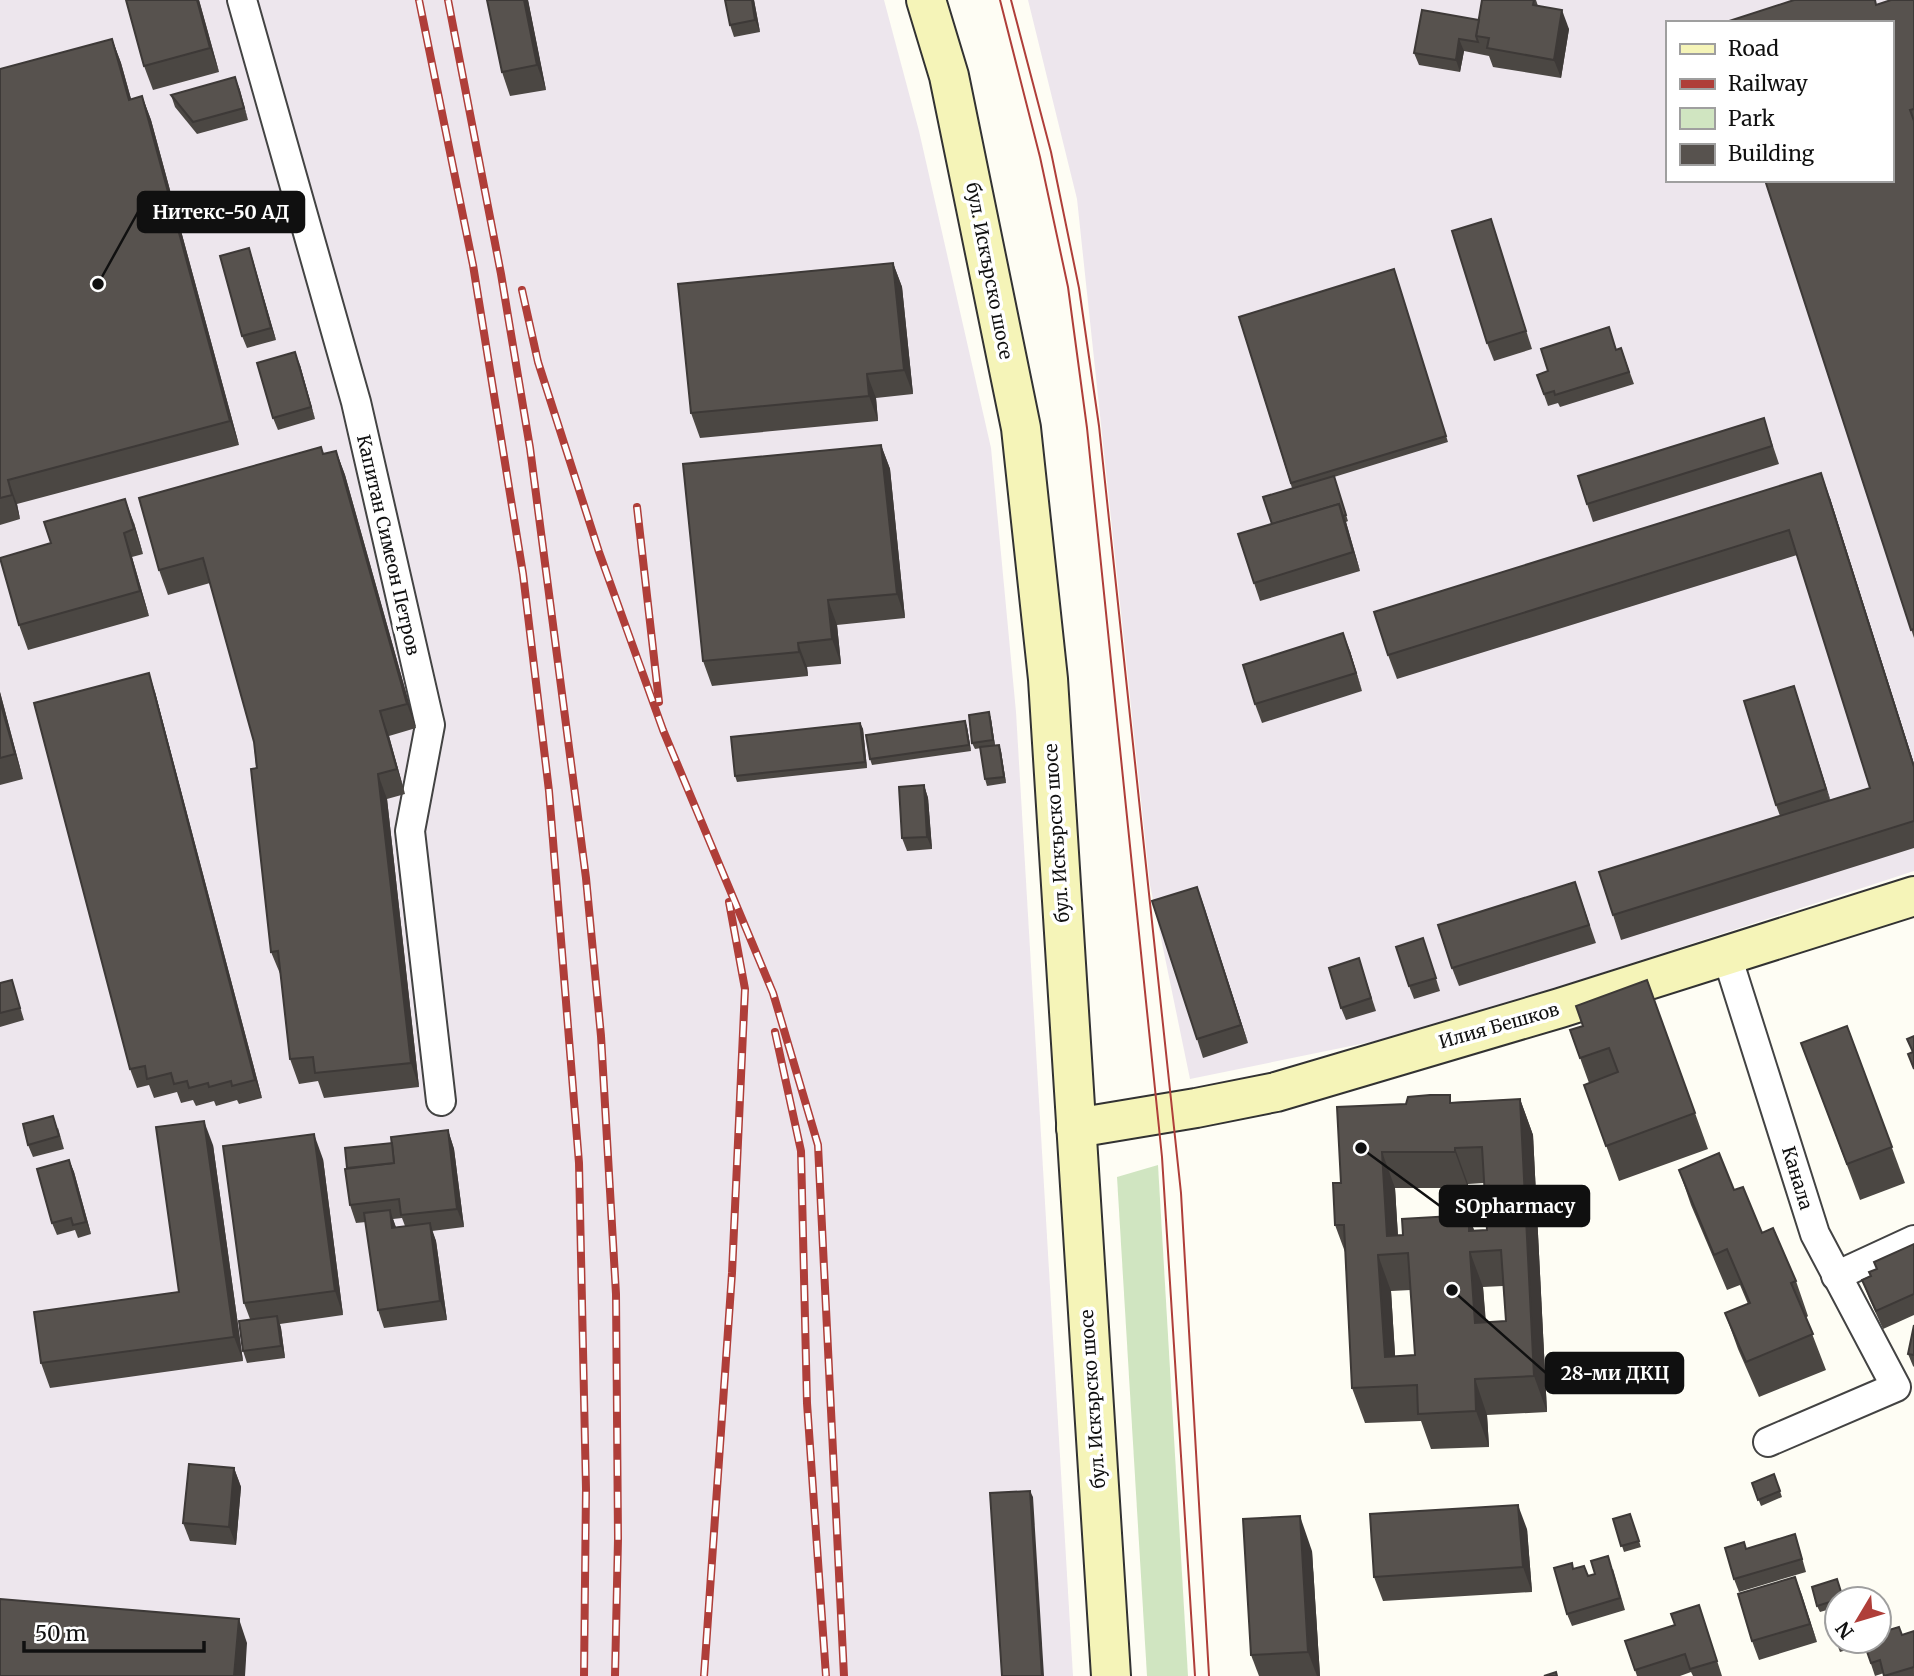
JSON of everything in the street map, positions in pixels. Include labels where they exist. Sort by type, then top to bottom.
[{"type":"main road","name":"бул. Искърско шосе","points":[[926,0],[949,76],[1021,428],[1048,678],[1111,1676]]},
{"type":"main road","name":"Илия Бешков","points":[[1076,1128],[1276,1092],[1560,1008],[1914,896]]},
{"type":"street","name":"Капитан Симеон Петров","points":[[242,0],[356,402],[430,725],[410,831],[440,1101]]},
{"type":"street","name":"Канала","points":[[1727,956],[1815,1234],[1896,1387],[1768,1442]]},
{"type":"street","points":[[1836,1276],[1914,1240]]},
{"type":"shaded area","points":[[0,0],[884,0],[919,131],[991,448],[1016,712],[1073,1676],[0,1676]]},
{"type":"shaded area","points":[[1028,0],[1914,0],[1914,871],[1424,1031],[1190,1079],[1150,885],[1077,199]]},
{"type":"green space","points":[[1158,1165],[1188,1676],[1147,1676],[1117,1177]]},
{"type":"building","points":[[126,0],[197,0],[210,48],[144,66]]},
{"type":"building","points":[[487,0],[524,0],[537,65],[502,72]]},
{"type":"building","points":[[725,0],[752,0],[755,20],[730,25]]},
{"type":"building","points":[[1482,0],[1534,0],[1533,5],[1562,10],[1554,60],[1487,48],[1489,38],[1476,36]]},
{"type":"building","points":[[1794,0],[1875,0],[1876,5],[1891,0],[1914,0],[1914,109],[1910,110],[1914,121],[1914,629],[1911,630],[1766,182],[1893,182],[1893,21],[1729,21]]},
{"type":"building","points":[[1422,10],[1479,20],[1476,36],[1478,42],[1459,39],[1456,60],[1414,53]]},
{"type":"building","points":[[112,39],[129,100],[142,96],[230,421],[8,480],[12,495],[0,498],[0,69]]},
{"type":"building","points":[[235,77],[244,108],[193,122],[171,95]]},
{"type":"building","points":[[1491,219],[1526,331],[1487,343],[1452,231]]},
{"type":"building","points":[[249,248],[271,328],[242,336],[220,256]]},
{"type":"building","points":[[893,263],[904,370],[867,374],[869,396],[691,413],[678,284]]},
{"type":"building","points":[[1394,269],[1446,436],[1291,483],[1239,317]]},
{"type":"building","points":[[1609,327],[1616,350],[1621,348],[1629,372],[1555,395],[1554,391],[1544,394],[1537,375],[1548,371],[1541,349]]},
{"type":"building","points":[[295,352],[311,407],[273,418],[257,363]]},
{"type":"building","points":[[1764,418],[1772,446],[1587,504],[1578,476]]},
{"type":"building","points":[[881,445],[897,594],[828,600],[832,639],[798,643],[799,652],[703,661],[683,464]]},
{"type":"building","points":[[321,447],[323,454],[336,451],[407,704],[380,711],[397,769],[378,774],[411,1063],[315,1073],[313,1057],[290,1059],[278,951],[271,952],[251,769],[257,768],[254,742],[203,558],[159,570],[139,498]]},
{"type":"building","points":[[1821,473],[1914,767],[1914,821],[1613,915],[1599,872],[1870,788],[1789,530],[1388,655],[1374,612]]},
{"type":"building","points":[[1334,476],[1346,515],[1343,516],[1339,504],[1272,524],[1263,497]]},
{"type":"building","points":[[125,499],[134,529],[124,533],[140,591],[19,625],[0,558],[51,543],[44,522]]},
{"type":"building","points":[[1339,504],[1353,552],[1254,583],[1238,534]]},
{"type":"building","points":[[1343,633],[1356,673],[1255,704],[1243,665]]},
{"type":"building","points":[[149,673],[255,1080],[232,1086],[231,1081],[209,1087],[208,1083],[189,1088],[187,1081],[174,1084],[171,1073],[147,1079],[145,1066],[130,1069],[34,703]]},
{"type":"building","points":[[1794,686],[1826,789],[1776,805],[1744,701]]},
{"type":"building","points":[[0,701],[15,754],[0,758]]},
{"type":"building","points":[[989,712],[993,740],[972,743],[969,715]]},
{"type":"building","points":[[965,721],[969,745],[870,759],[866,735]]},
{"type":"building","points":[[860,723],[865,762],[735,776],[731,737]]},
{"type":"building","points":[[999,745],[1004,777],[985,779],[980,747]]},
{"type":"building","points":[[924,785],[927,837],[902,838],[899,787]]},
{"type":"building","points":[[1575,882],[1589,925],[1452,968],[1438,925]]},
{"type":"building","points":[[1197,887],[1241,1025],[1197,1039],[1152,901]]},
{"type":"building","points":[[1423,938],[1436,978],[1409,986],[1396,947]]},
{"type":"building","points":[[1359,958],[1371,998],[1341,1008],[1329,968]]},
{"type":"building","points":[[12,980],[20,1008],[0,1013],[0,983]]},
{"type":"building","points":[[1647,980],[1695,1113],[1606,1146],[1584,1085],[1618,1072],[1609,1048],[1580,1058],[1570,1030],[1583,1026],[1576,1006]]},
{"type":"building","points":[[1847,1026],[1892,1147],[1847,1164],[1801,1043]]},
{"type":"building","points":[[1914,1036],[1914,1069],[1908,1054],[1913,1052],[1907,1039]]},
{"type":"building","points":[[1450,1095],[1450,1103],[1520,1099],[1534,1376],[1475,1379],[1476,1411],[1418,1414],[1417,1385],[1352,1388],[1344,1225],[1335,1225],[1333,1183],[1341,1183],[1337,1107],[1406,1104],[1408,1097]],"holes":[[[1482,1147],[1487,1230],[1469,1231],[1469,1215],[1402,1219],[1403,1235],[1387,1236],[1382,1152],[1455,1152],[1455,1148]],[[1501,1250],[1506,1321],[1475,1323],[1470,1252]],[[1408,1253],[1415,1355],[1385,1357],[1378,1255]]]},
{"type":"building","points":[[53,1116],[59,1136],[28,1145],[23,1124]]},
{"type":"building","points":[[204,1121],[234,1337],[41,1363],[34,1312],[179,1292],[156,1127]]},
{"type":"building","points":[[448,1130],[457,1209],[401,1215],[399,1199],[350,1205],[345,1169],[394,1163],[391,1137]]},
{"type":"building","points":[[314,1134],[335,1291],[244,1303],[223,1146]]},
{"type":"building","points":[[392,1143],[394,1163],[347,1168],[345,1148]]},
{"type":"building","points":[[1719,1153],[1734,1190],[1743,1187],[1762,1233],[1773,1228],[1796,1281],[1791,1283],[1813,1334],[1746,1362],[1725,1313],[1750,1303],[1727,1249],[1714,1255],[1679,1170]]},
{"type":"building","points":[[69,1160],[86,1222],[73,1225],[71,1218],[52,1223],[37,1169]]},
{"type":"building","points":[[390,1210],[392,1228],[430,1223],[440,1301],[378,1310],[364,1213]]},
{"type":"building","points":[[1914,1244],[1914,1294],[1876,1311],[1862,1280],[1871,1276],[1869,1272],[1877,1269],[1874,1262]]},
{"type":"building","points":[[277,1316],[281,1346],[243,1351],[239,1321]]},
{"type":"building","points":[[1914,1325],[1914,1355],[1908,1354]]},
{"type":"building","points":[[189,1464],[234,1468],[229,1527],[183,1523]]},
{"type":"building","points":[[1774,1474],[1780,1491],[1758,1500],[1752,1483]]},
{"type":"building","points":[[1030,1491],[1042,1676],[1002,1676],[990,1493]]},
{"type":"building","points":[[1518,1505],[1523,1567],[1374,1577],[1370,1514]]},
{"type":"building","points":[[1630,1514],[1639,1541],[1621,1546],[1613,1519]]},
{"type":"building","points":[[1300,1516],[1308,1652],[1251,1655],[1243,1519]]},
{"type":"building","points":[[1795,1534],[1802,1559],[1734,1579],[1725,1548],[1744,1542],[1746,1549]]},
{"type":"building","points":[[1608,1556],[1620,1598],[1567,1614],[1554,1568],[1572,1563],[1573,1569],[1584,1566],[1588,1576],[1595,1574],[1591,1561]]},
{"type":"building","points":[[1795,1577],[1810,1624],[1752,1641],[1738,1594]]},
{"type":"building","points":[[1837,1579],[1839,1585],[1823,1585],[1823,1604],[1817,1606],[1812,1587]]},
{"type":"building","points":[[0,1599],[239,1619],[234,1676],[0,1676]]},
{"type":"building","points":[[1699,1605],[1717,1661],[1690,1669],[1685,1654],[1635,1670],[1625,1641],[1675,1625],[1671,1614]]},
{"type":"building","points":[[1899,1627],[1902,1635],[1914,1631],[1914,1667],[1884,1676],[1880,1660],[1871,1663],[1868,1655],[1893,1655],[1893,1629]]},
{"type":"tram line","points":[[1000,0],[1040,157],[1068,287],[1087,428],[1162,1157],[1195,1676]]},
{"type":"tram line","points":[[1011,0],[1051,152],[1079,288],[1099,426],[1181,1193],[1209,1676]]},
{"type":"railway","points":[[419,0],[473,265],[523,574],[549,791],[579,1163],[586,1489],[584,1676]]},
{"type":"railway","points":[[448,0],[501,274],[530,448],[586,878],[601,1036],[616,1294],[618,1539],[615,1676]]},
{"type":"railway","points":[[522,290],[538,362],[599,552],[663,730],[773,993],[818,1145],[844,1676]]},
{"type":"railway","points":[[637,507],[659,702]]},
{"type":"railway","points":[[704,1676],[732,1273],[745,989],[729,902]]},
{"type":"railway","points":[[775,1032],[801,1151],[807,1403],[826,1676]]},
{"type":"place","name":"Нитекс-50 АД","points":[[98,284]]},
{"type":"place","name":"SOpharmacy","points":[[1361,1148]]},
{"type":"place","name":"28-ми ДКЦ","points":[[1452,1290]]}]
